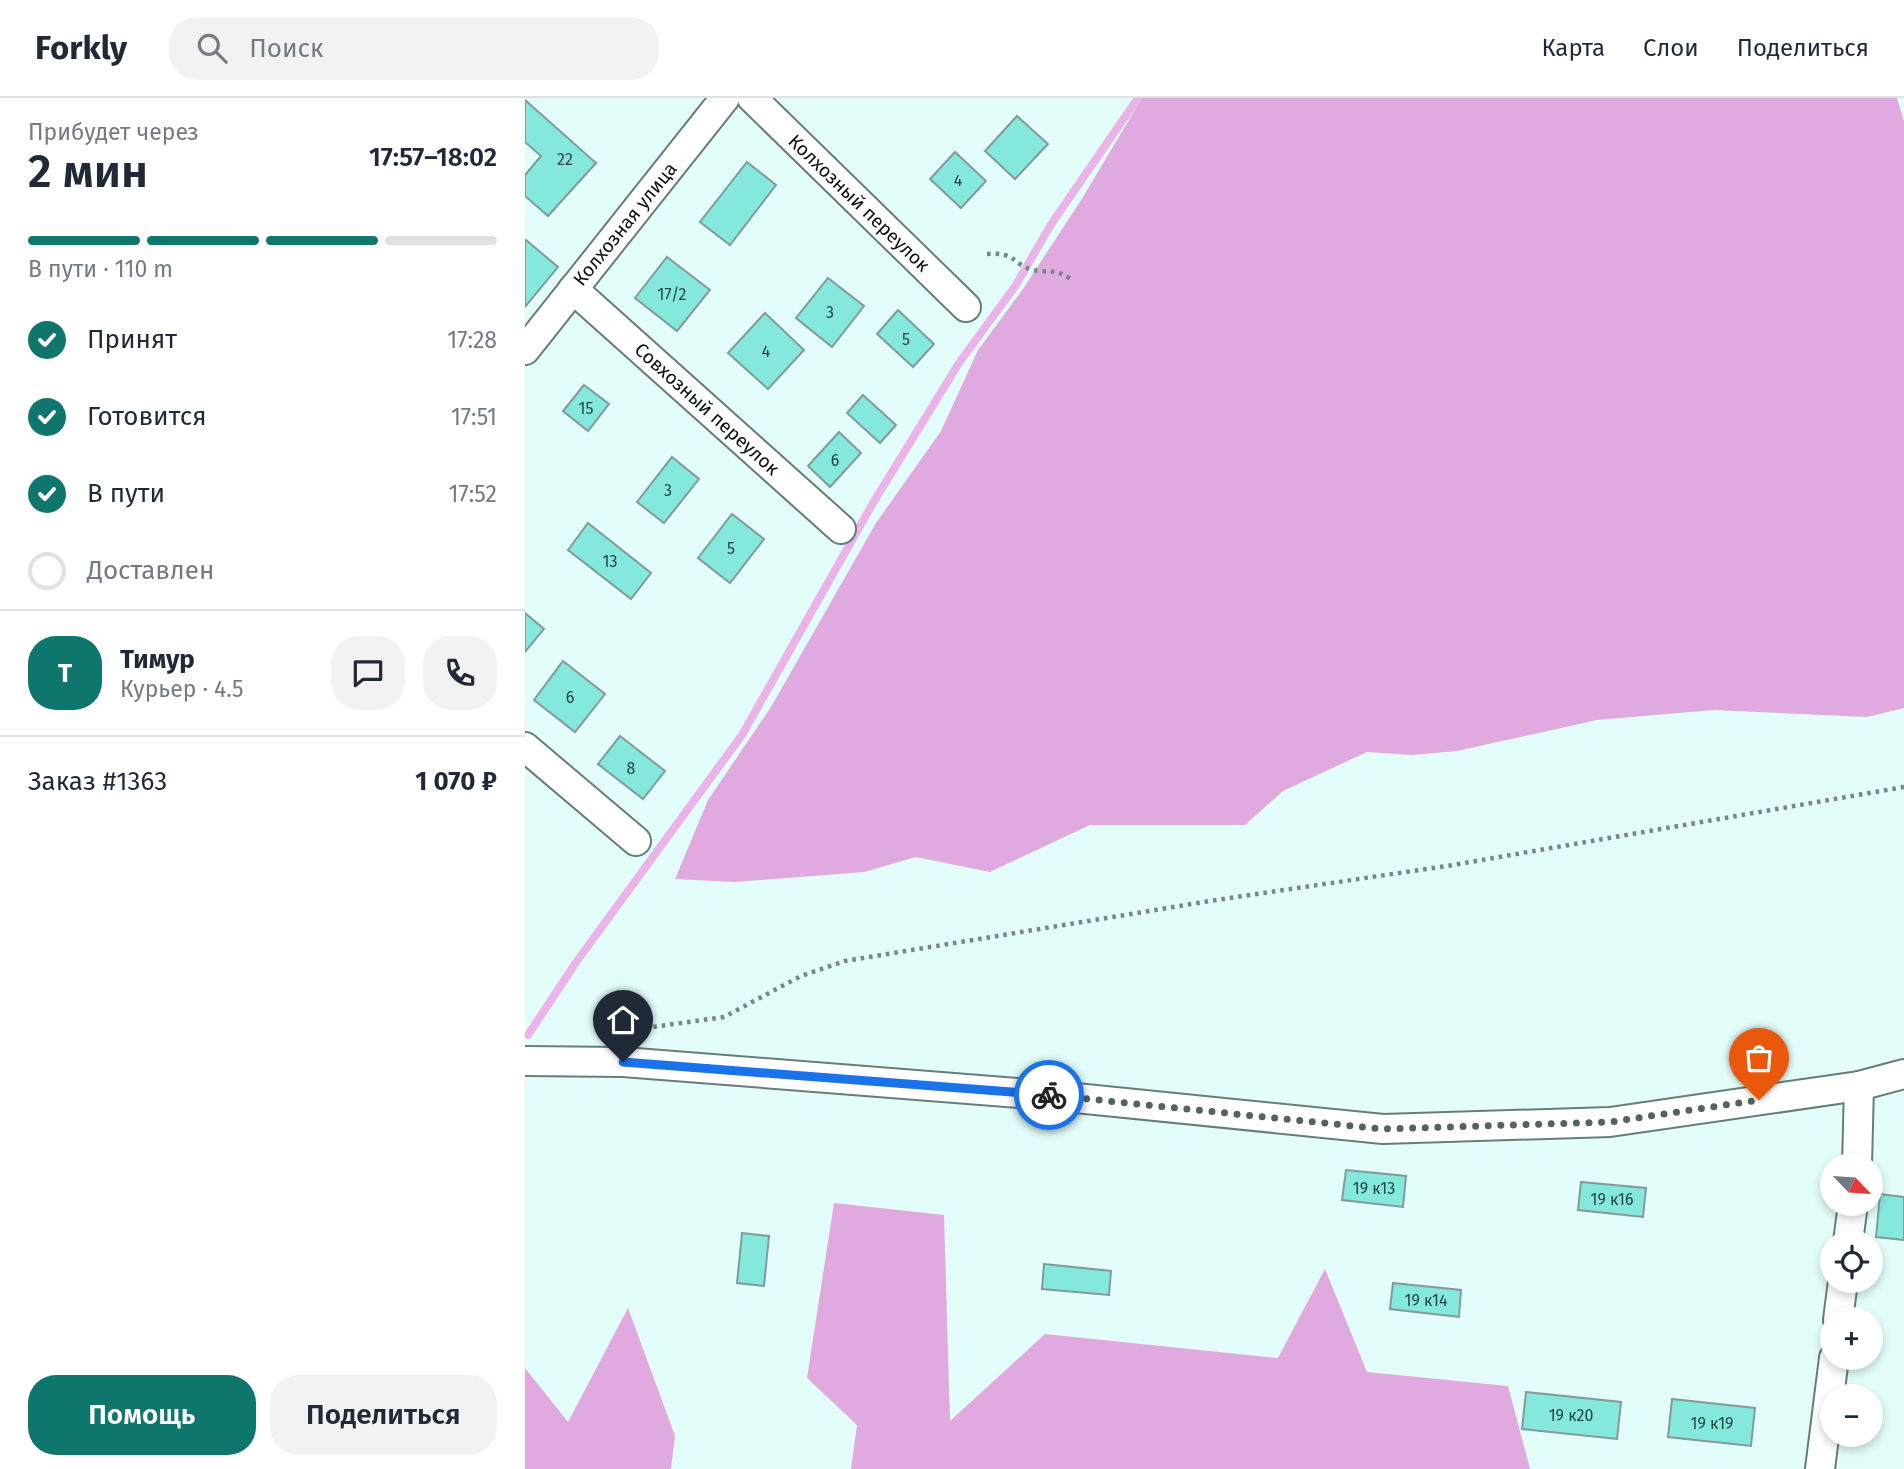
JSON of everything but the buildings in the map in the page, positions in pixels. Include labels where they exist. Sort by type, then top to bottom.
[{"type":"street","name":"Колхозная улица","points":[[525,350],[725,98]]},
{"type":"street","name":"Колхозный переулок","points":[[752,98],[967,307]]},
{"type":"street","name":"Совхозный переулок","points":[[573,289],[841,529]]},
{"type":"street","points":[[525,747],[636,841]]},
{"type":"street","points":[[525,1061],[623,1062],[1056,1096],[1383,1129],[1610,1122],[1859,1086],[1904,1074]]},
{"type":"street","points":[[1857,1153],[1859,1086]]},
{"type":"street","points":[[1820,1469],[1832,1370]]},
{"type":"path","points":[[987,254],[1007,253],[1033,270],[1056,270],[1071,279]]},
{"type":"path","points":[[623,1062],[629,1043],[653,1027],[724,1017],[801,976],[845,961],[1197,903],[1453,865],[1904,787]]},
{"type":"shaded area","points":[[1142,98],[1897,98],[1904,121],[1904,708],[1867,717],[1714,710],[1597,720],[1457,751],[1412,755],[1367,752],[1283,791],[1245,825],[1090,825],[990,872],[916,857],[864,872],[735,882],[675,879],[708,800],[771,707],[876,523],[941,431],[978,350],[1023,289],[1083,197]]},
{"type":"shaded area","points":[[834,1203],[944,1215],[950,1421],[1045,1334],[1278,1358],[1325,1269],[1367,1372],[1508,1386],[1530,1469],[851,1469],[857,1425],[807,1378]]},
{"type":"shaded area","points":[[628,1308],[675,1436],[671,1469],[525,1469],[525,1368],[568,1422]]},
{"type":"waterway","points":[[528,1035],[577,961],[742,735],[873,503],[959,363],[1016,285],[1050,226],[1138,98]]},
{"type":"way so far","points":[[1049,1095],[1383,1129],[1610,1122],[1759,1100]]},
{"type":"route","points":[[623,1062],[1049,1095]]}]
